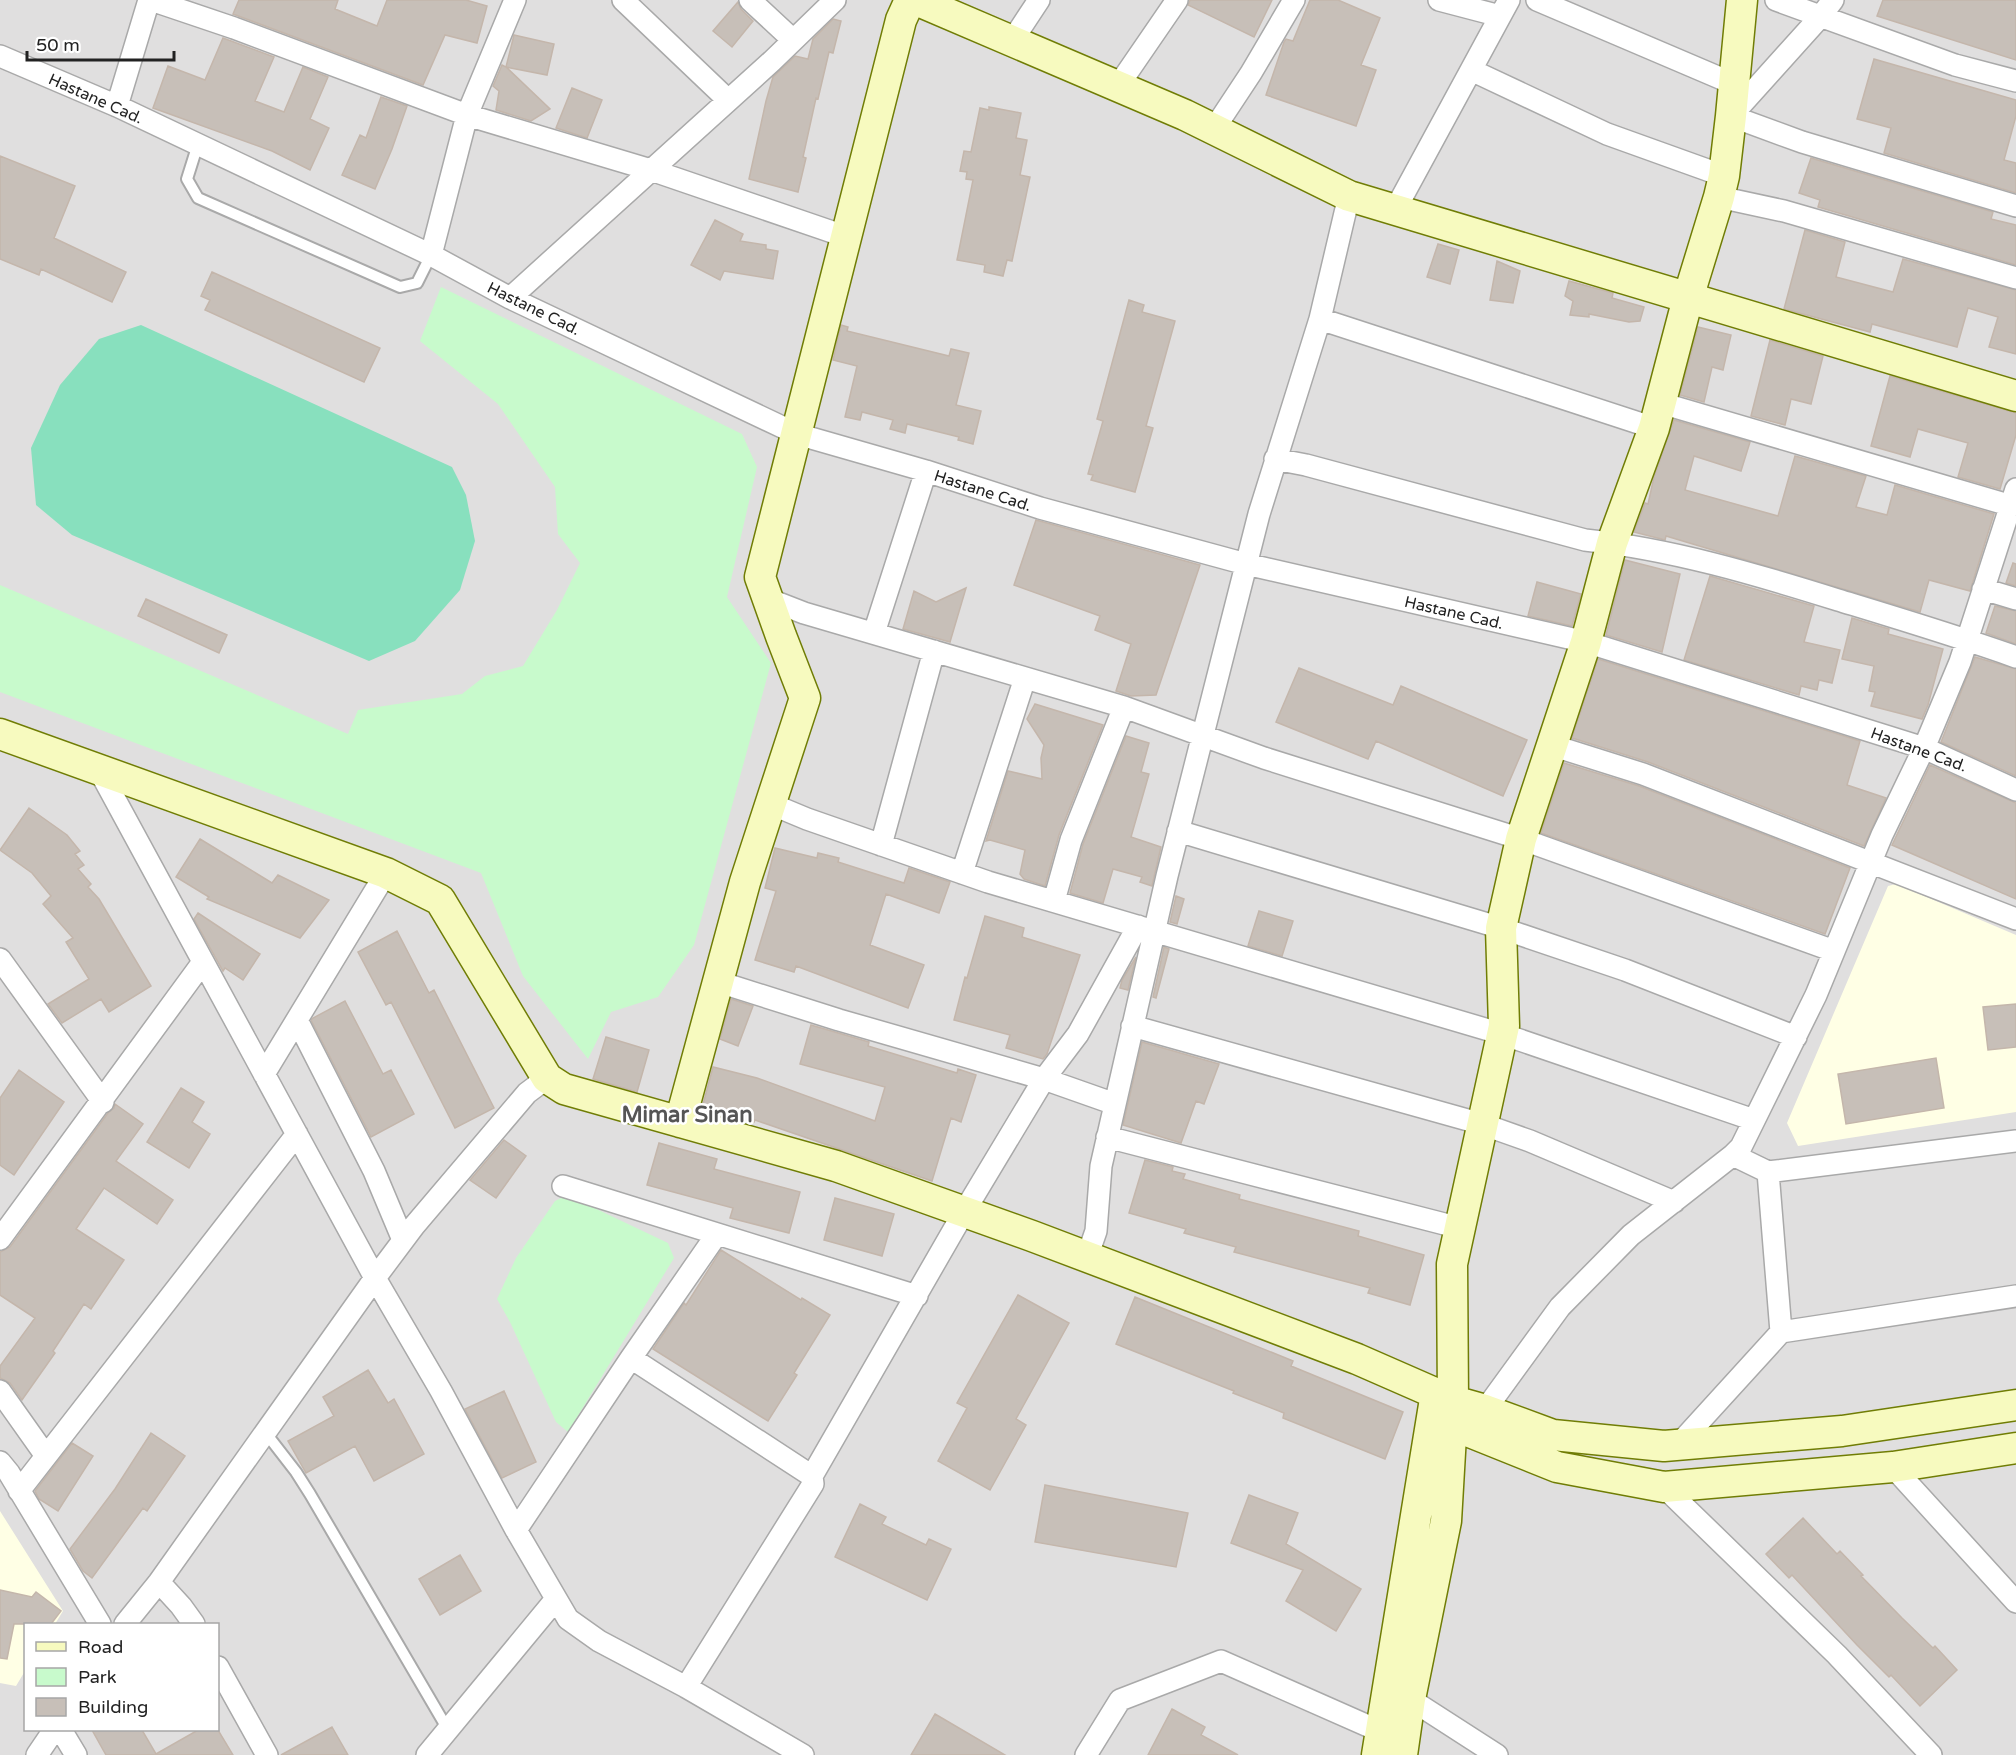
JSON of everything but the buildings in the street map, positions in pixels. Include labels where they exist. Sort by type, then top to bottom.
[{"type":"street","points":[[117,106],[150,0],[245,32],[467,115],[651,170],[847,237]]},
{"type":"street","points":[[623,0],[728,100]]},
{"type":"street","points":[[750,0],[793,40]]},
{"type":"street","points":[[510,298],[835,0]]},
{"type":"street","points":[[680,1122],[745,882],[806,698],[760,577],[901,20],[910,0]]},
{"type":"street","points":[[916,0],[1214,129],[1349,196],[2016,396]]},
{"type":"street","points":[[1012,41],[1039,0]]},
{"type":"street","points":[[1118,86],[1177,0]]},
{"type":"street","points":[[1214,129],[1251,73],[1294,0]]},
{"type":"street","points":[[1395,210],[1505,8],[1439,0]]},
{"type":"street","points":[[1537,0],[1734,84]]},
{"type":"street","points":[[1391,1746],[1410,1699],[1446,1521],[1443,1409],[1452,1264],[1504,1026],[1502,928],[1521,839],[1586,642],[1612,543],[1658,415],[1688,298],[1722,186],[1742,0]]},
{"type":"street","points":[[1776,0],[1827,8],[1955,65],[2016,81]]},
{"type":"street","points":[[431,255],[467,115],[508,2]]},
{"type":"street","points":[[1731,116],[1827,8]]},
{"type":"street","name":"Hastane Cad.","points":[[0,56],[117,106],[198,144],[431,255],[510,298],[797,434],[926,471],[1040,508],[1246,564],[1586,642],[1924,748],[2016,790]]},
{"type":"street","points":[[1471,70],[1722,186],[1784,211],[2016,278]]},
{"type":"street","points":[[1731,116],[1802,142],[2016,206]]},
{"type":"street","points":[[1087,1257],[1096,1231],[1101,1166],[1132,1026],[1146,928],[1178,831],[1275,459],[1320,319],[1349,196]]},
{"type":"street","points":[[1320,319],[1658,415],[2013,507],[1983,589],[1960,662],[1924,748],[1870,864],[1816,995],[1741,1147],[1632,1235],[1560,1307],[1485,1410]]},
{"type":"street","points":[[1275,459],[1306,465],[1585,540],[1612,543],[1744,571],[1966,639],[2016,657]]},
{"type":"street","points":[[874,633],[926,471]]},
{"type":"street","points":[[1983,589],[2016,599]]},
{"type":"street","points":[[768,599],[804,613],[1124,707],[1264,759],[1521,839],[1834,951]]},
{"type":"street","points":[[881,845],[934,651]]},
{"type":"street","points":[[962,873],[1025,678]]},
{"type":"street","points":[[1054,901],[1071,840],[1124,707]]},
{"type":"street","points":[[0,734],[386,873],[440,900],[547,1078],[564,1089],[836,1166],[1087,1257],[1357,1359],[1443,1409],[1557,1467],[1664,1487],[1893,1467],[2016,1448]]},
{"type":"street","points":[[1551,745],[1643,774],[2016,919]]},
{"type":"street","points":[[99,770],[375,1278],[568,1619],[599,1641],[686,1687],[802,1755]]},
{"type":"street","points":[[771,804],[962,873],[1502,1034],[1754,1120]]},
{"type":"street","points":[[1178,831],[1502,928],[1626,970],[1796,1037]]},
{"type":"street","points":[[264,1074],[386,873]]},
{"type":"street","points":[[686,1687],[813,1484],[812,1476],[964,1212],[1044,1079],[1078,1034],[1146,928]]},
{"type":"street","points":[[0,959],[103,1102]]},
{"type":"street","points":[[0,1239],[103,1102],[203,962]]},
{"type":"street","points":[[719,982],[839,1020],[1044,1079],[1115,1104]]},
{"type":"street","points":[[297,1020],[374,1171],[403,1240]]},
{"type":"street","points":[[1132,1026],[1482,1124],[1530,1141],[1674,1202]]},
{"type":"street","points":[[126,1623],[159,1582],[403,1240],[527,1094],[547,1078]]},
{"type":"street","points":[[19,1491],[297,1134]]},
{"type":"street","points":[[1107,1137],[1460,1228]]},
{"type":"street","points":[[1733,1155],[1768,1172],[2016,1141]]},
{"type":"street","points":[[1768,1172],[1781,1332]]},
{"type":"street","points":[[563,1186],[917,1296]]},
{"type":"street","points":[[516,1530],[717,1234]]},
{"type":"street","points":[[1679,1444],[1781,1332],[2016,1296]]},
{"type":"street","points":[[631,1358],[812,1476]]},
{"type":"street","points":[[0,1391],[46,1456]]},
{"type":"street","points":[[1443,1409],[1485,1410],[1553,1435],[1664,1446],[1842,1431],[2016,1406]]},
{"type":"street","points":[[1391,1746],[1443,1409]]},
{"type":"street","points":[[0,1462],[9,1473],[99,1623]]},
{"type":"street","points":[[1893,1467],[2016,1602]]},
{"type":"street","points":[[1664,1487],[1838,1654],[1931,1755]]},
{"type":"street","points":[[159,1582],[193,1623]]},
{"type":"street","points":[[427,1755],[556,1599]]},
{"type":"street","points":[[1086,1755],[1120,1700],[1221,1661],[1391,1746]]},
{"type":"street","points":[[219,1669],[267,1755]]},
{"type":"street","points":[[1410,1699],[1497,1755]]},
{"type":"street","points":[[37,1755],[53,1731]]},
{"type":"street","points":[[62,1731],[76,1755]]},
{"type":"lane","points":[[198,144],[187,179],[198,198],[400,287],[417,284],[431,255]]},
{"type":"lane","points":[[265,1432],[310,1494],[447,1728]]},
{"type":"shaded area","points":[[0,0],[2016,0],[2016,1755],[0,1755]]},
{"type":"shaded area","points":[[1896,884],[2016,935],[2016,1112],[1798,1146],[1787,1123],[1888,886]]},
{"type":"shaded area","points":[[0,1511],[63,1611],[56,1623],[24,1623],[24,1673],[16,1686],[0,1683]]},
{"type":"green space","points":[[441,287],[742,434],[757,467],[727,597],[771,663],[694,945],[658,997],[611,1012],[588,1059],[523,976],[481,873],[0,692],[0,585],[348,734],[358,710],[462,694],[485,676],[523,666],[557,610],[580,563],[558,534],[555,487],[498,404],[420,341]]},
{"type":"green space","points":[[141,325],[452,467],[466,495],[475,541],[460,590],[415,641],[369,661],[72,535],[36,505],[31,448],[60,385],[99,339]]},
{"type":"green space","points":[[567,1195],[668,1243],[674,1258],[568,1432],[556,1422],[497,1299],[516,1258],[555,1201]]},
{"type":"district","name":"Mimar Sinan","points":[[687,1114]]}]
